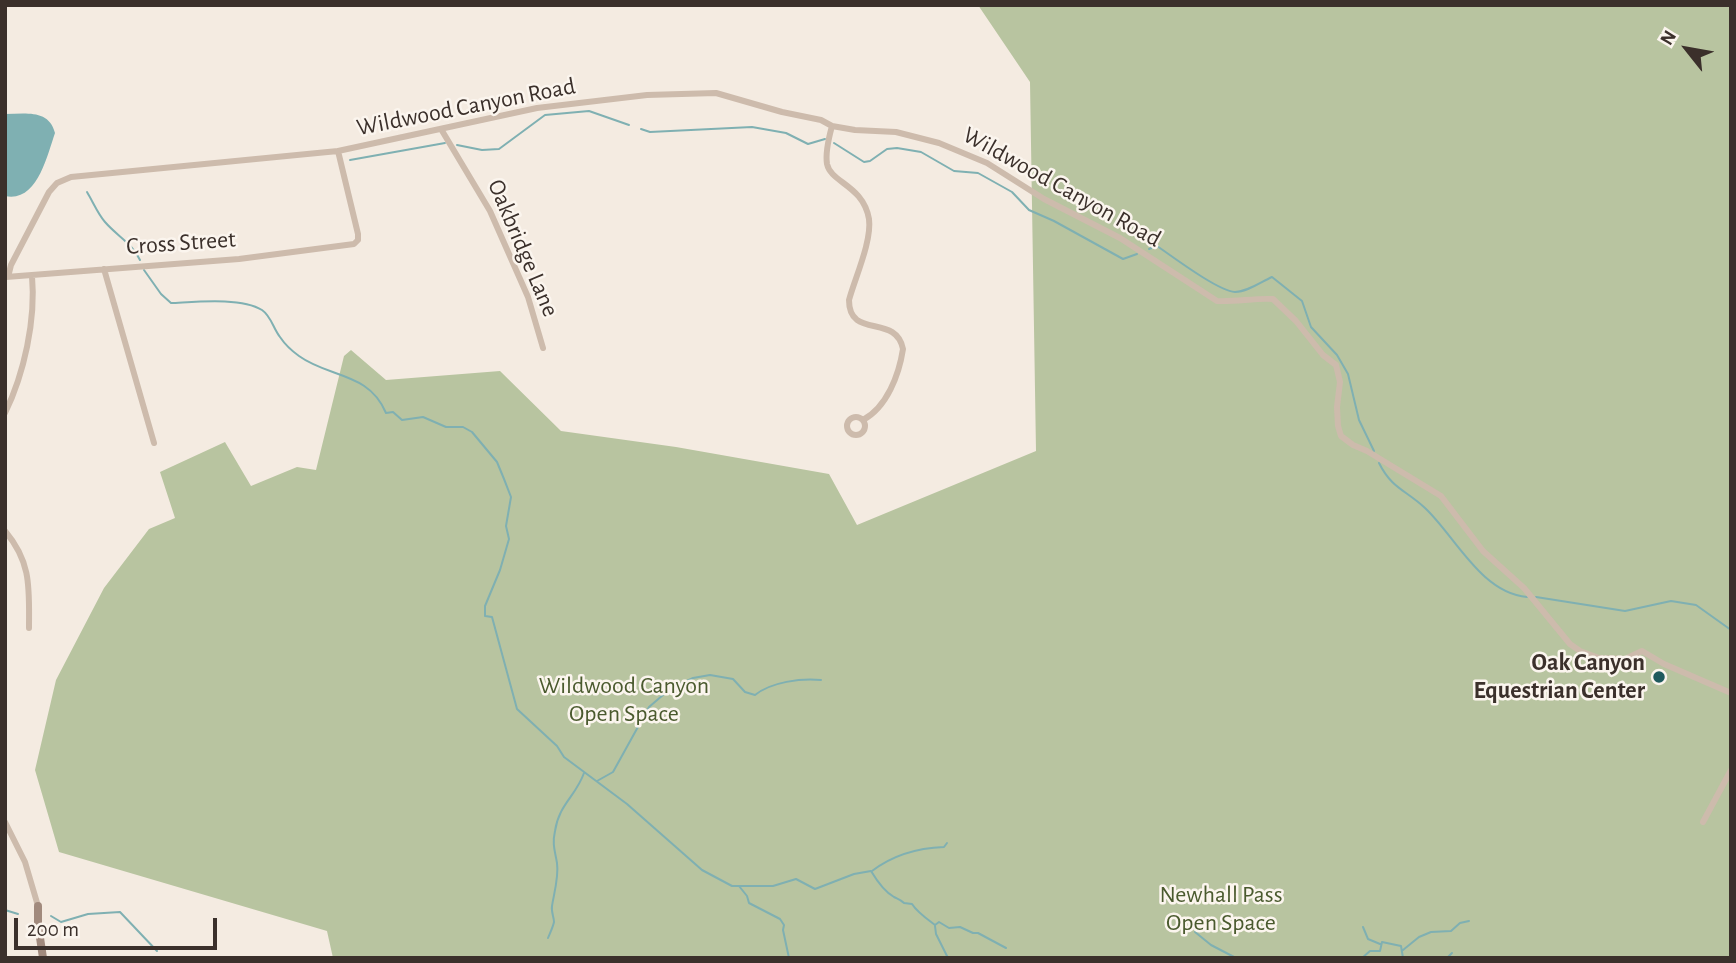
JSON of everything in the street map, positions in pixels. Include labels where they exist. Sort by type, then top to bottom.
[{"type":"street","name":"Wildwood Canyon Road","points":[[6,277],[48,192],[57,183],[71,177],[338,152],[537,108],[647,95],[716,93],[782,113],[855,130],[896,132],[939,143],[987,163],[1044,199],[1120,237],[1217,301],[1273,299],[1296,321],[1322,355],[1336,365],[1340,382],[1337,407],[1341,436],[1441,496],[1483,551],[1527,593],[1570,644],[1580,651],[1600,658],[1625,659],[1642,651],[1664,664],[1731,693]]},
{"type":"street","points":[[832,125],[827,165],[831,174],[857,193],[865,204],[869,227],[849,300],[849,309],[859,322],[890,330],[900,340],[903,349],[891,387],[873,415],[863,420]]},
{"type":"street","name":"Oakbridge Lane","points":[[441,129],[491,211],[528,297],[543,348]]},
{"type":"street","name":"Cross Street","points":[[6,277],[239,259],[354,244],[358,240],[338,152]]},
{"type":"street","points":[[104,269],[154,443]]},
{"type":"street","points":[[5,414],[20,380],[24,362],[32,276]]},
{"type":"street","points":[[5,530],[26,562],[29,628]]},
{"type":"street","points":[[1703,822],[1731,770]]},
{"type":"street","points":[[5,822],[25,862],[38,906],[43,958]]},
{"type":"green space","points":[[978,5],[1731,5],[1731,958],[333,958],[327,931],[59,852],[35,770],[56,680],[104,588],[149,529],[175,518],[160,472],[225,442],[251,486],[297,467],[316,470],[344,356],[351,350],[386,380],[500,371],[561,431],[676,447],[829,474],[857,525],[1036,451],[1030,82]]},
{"type":"water","points":[[5,114],[42,116],[52,125],[55,133],[39,176],[25,192],[16,196],[5,196]]},
{"type":"waterway","points":[[457,145],[482,150],[499,149],[545,115],[589,111],[629,125]]},
{"type":"waterway","points":[[641,129],[650,132],[752,127],[786,133],[808,144],[825,139]]},
{"type":"waterway","points":[[350,160],[445,143]]},
{"type":"waterway","points":[[834,143],[864,162],[887,149],[921,152],[954,171],[978,173],[1012,192],[1029,210],[1123,259],[1137,254]]},
{"type":"waterway","points":[[87,192],[102,219],[133,249],[140,260]]},
{"type":"waterway","points":[[1149,249],[1157,246],[1196,273],[1227,290],[1244,290],[1272,277],[1302,301],[1311,327],[1337,355],[1348,374],[1359,420],[1374,451]]},
{"type":"waterway","points":[[144,270],[171,303],[230,302],[262,310],[294,352],[311,363],[359,383],[379,400],[386,413],[393,412],[402,420],[423,417],[446,427],[463,427],[472,432],[497,462],[511,497],[506,526],[509,539],[485,606],[485,616],[492,617],[517,709],[557,746],[564,757],[627,804],[702,870],[732,886],[773,886],[796,879],[815,889],[854,874],[871,871],[887,892],[904,903],[912,904],[935,925],[939,922],[949,928],[960,927],[1006,948]]},
{"type":"waterway","points":[[1379,463],[1394,484],[1425,508],[1482,574],[1511,593],[1527,597]]},
{"type":"waterway","points":[[1536,597],[1625,611],[1671,601],[1696,605],[1731,630]]},
{"type":"waterway","points":[[597,781],[613,772],[649,707],[670,689],[693,678],[710,675],[733,679],[745,692],[755,695],[769,687],[787,682],[821,680]]},
{"type":"waterway","points":[[548,938],[554,922],[552,908],[557,874],[555,831],[560,814],[584,773]]},
{"type":"waterway","points":[[872,871],[897,857],[924,849],[944,847],[947,843]]},
{"type":"waterway","points":[[739,886],[749,903],[780,919],[784,925],[789,958]]},
{"type":"waterway","points":[[5,910],[18,914]]},
{"type":"waterway","points":[[51,916],[61,922],[88,914],[120,912],[157,951]]},
{"type":"waterway","points":[[1403,950],[1419,937],[1431,932],[1451,931],[1460,923],[1469,921]]},
{"type":"waterway","points":[[935,926],[948,958]]},
{"type":"waterway","points":[[1363,927],[1368,939],[1380,944]]},
{"type":"waterway","points":[[1195,932],[1211,945],[1236,958]]},
{"type":"waterway","points":[[1362,958],[1370,951],[1380,951],[1382,942],[1401,946],[1403,958]]},
{"type":"waterway","points":[[1447,958],[1452,953]]},
{"type":"place","name":"Oak Canyon Equestrian Center","points":[[1659,677]]},
{"type":"park label","name":"Wildwood Canyon Open Space","points":[[624,700]]},
{"type":"park label","name":"Newhall Pass Open Space","points":[[1221,909]]}]
